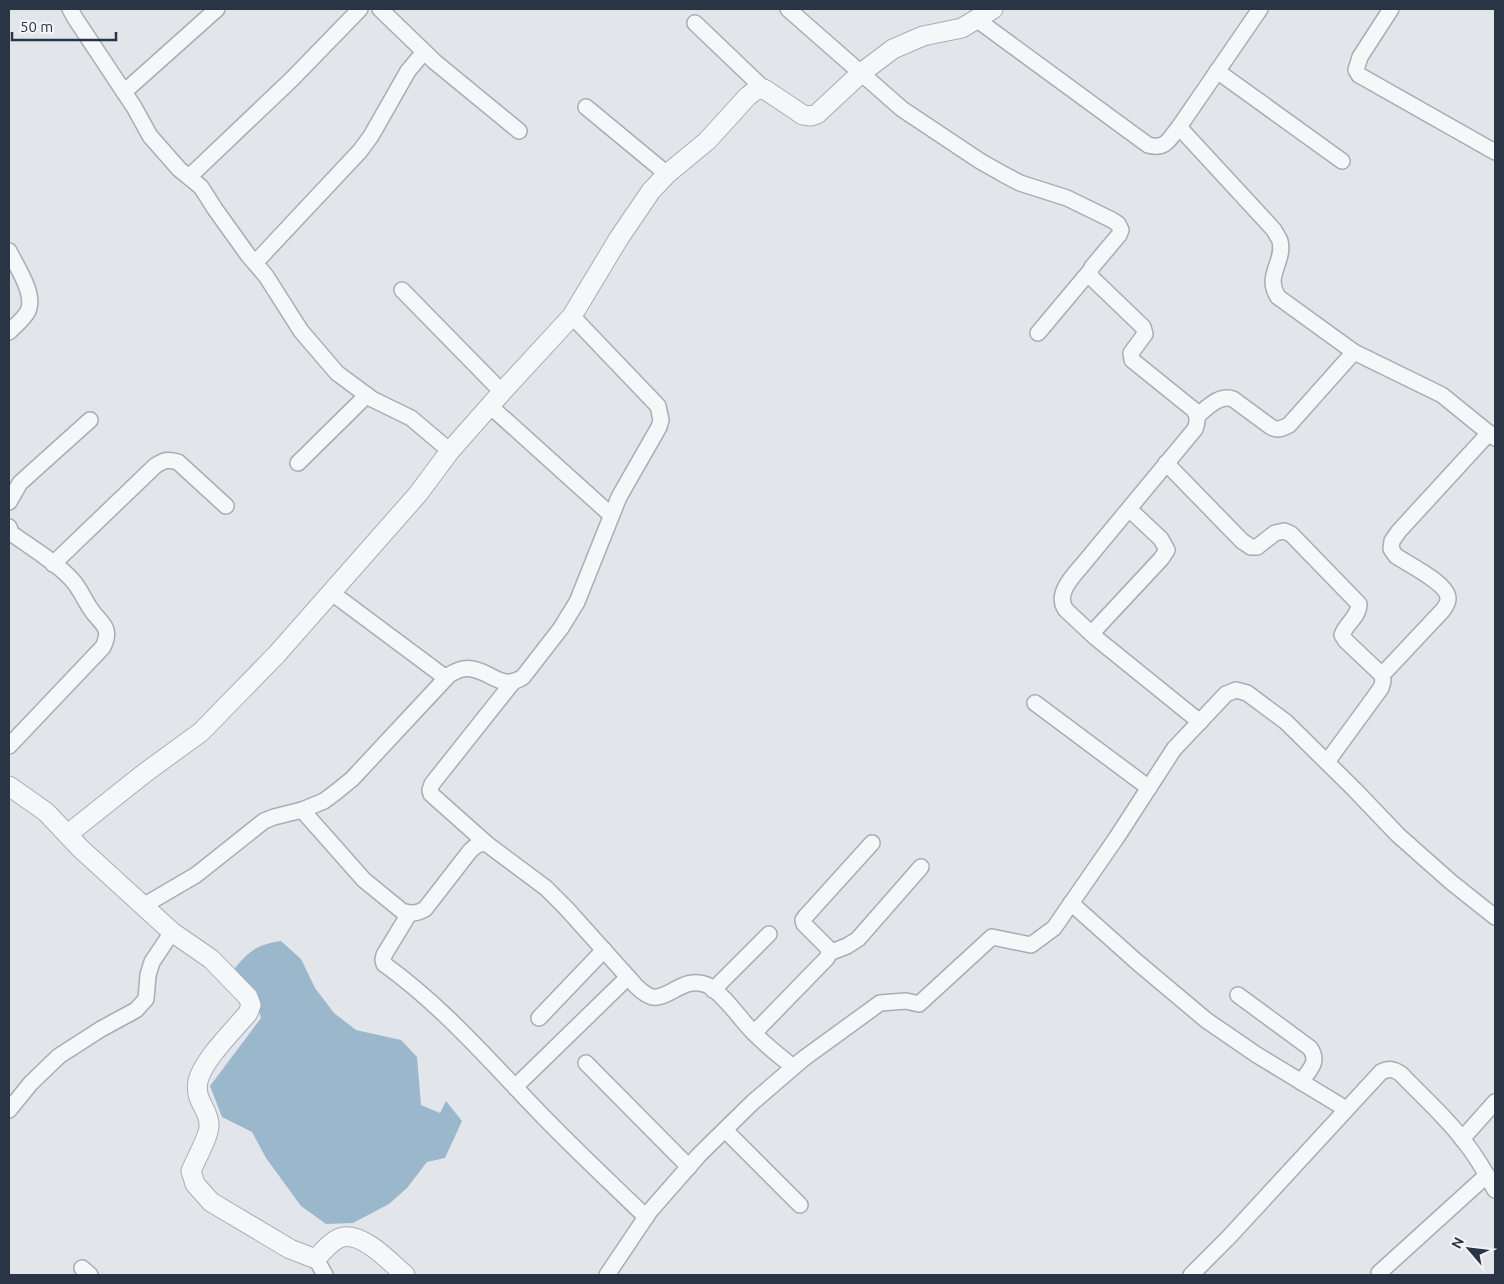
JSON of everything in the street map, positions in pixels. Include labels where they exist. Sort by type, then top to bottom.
[{"type":"street","points":[[70,9],[150,136],[179,169],[201,187],[215,209],[266,276],[301,331],[337,373],[366,395],[411,418],[450,451]]},
{"type":"street","points":[[124,92],[217,9]]},
{"type":"street","points":[[189,177],[292,79],[360,9]]},
{"type":"street","points":[[380,9],[424,52],[519,131]]},
{"type":"street","points":[[788,9],[902,109],[980,161],[1020,183],[1067,198],[1118,224],[1121,230],[1119,235],[1038,333]]},
{"type":"street","points":[[695,23],[764,89],[804,115],[811,116],[817,114],[861,73],[893,49],[923,36],[962,28],[993,9]]},
{"type":"street","points":[[976,19],[1148,145],[1154,147],[1165,144],[1260,9]]},
{"type":"street","points":[[1391,9],[1360,57],[1356,70],[1359,75],[1495,152]]},
{"type":"street","points":[[255,263],[360,151],[371,136],[408,71],[424,52]]},
{"type":"street","points":[[1217,71],[1342,162]]},
{"type":"street","points":[[68,834],[146,772],[201,732],[277,654],[418,494],[450,451],[572,316],[651,191],[667,174],[708,141],[748,96],[756,90],[764,89]]},
{"type":"street","points":[[586,107],[667,174]]},
{"type":"street","points":[[1178,127],[1274,230],[1280,241],[1280,254],[1272,280],[1273,290],[1278,297],[1354,352],[1442,395],[1492,435],[1405,524],[1392,542],[1391,550],[1396,556],[1440,584],[1447,592],[1448,601],[1443,610],[1382,675]]},
{"type":"street","points":[[9,251],[25,284],[30,301],[28,310],[20,322],[9,332]]},
{"type":"street","points":[[1090,271],[1092,278],[1144,327],[1145,334],[1131,353],[1132,360],[1194,410],[1197,422],[1194,429],[1067,585],[1061,600],[1062,605],[1092,633],[1200,722]]},
{"type":"street","points":[[402,290],[552,463],[611,515]]},
{"type":"street","points":[[572,316],[658,406],[662,420],[623,490],[611,515],[577,602],[561,628],[523,677],[512,682],[432,784],[431,794],[486,843],[546,888],[644,992],[652,997],[659,996],[688,983],[706,985],[717,993],[754,1033],[793,1067]]},
{"type":"street","points":[[1197,416],[1221,398],[1227,397],[1271,428],[1280,430],[1289,425],[1354,352]]},
{"type":"street","points":[[298,463],[366,395]]},
{"type":"street","points":[[9,502],[20,483],[90,420]]},
{"type":"street","points":[[53,564],[163,460],[170,459],[178,462],[226,506]]},
{"type":"street","points":[[1166,463],[1242,541],[1251,547],[1257,547],[1275,534],[1284,531],[1291,534],[1359,604],[1359,611],[1344,629],[1342,635],[1382,675],[1383,681],[1381,688],[1327,762]]},
{"type":"street","points":[[1092,633],[1161,559],[1167,550],[1161,539],[1128,509]]},
{"type":"street","points":[[9,527],[11,533],[74,582],[90,608],[108,631],[104,647],[9,746]]},
{"type":"street","points":[[332,593],[446,678]]},
{"type":"street","points":[[143,906],[196,875],[264,822],[324,801],[352,779],[449,675],[461,669],[470,668],[500,681],[512,682]]},
{"type":"street","points":[[607,1275],[646,1217],[689,1167],[753,1102],[793,1067],[880,1003],[906,1001],[919,1004],[992,937],[1031,944],[1054,928],[1174,750],[1226,694],[1236,690],[1247,693],[1286,722],[1398,835],[1451,882],[1495,917]]},
{"type":"street","points":[[1035,703],[1149,788]]},
{"type":"street","points":[[9,786],[46,812],[81,849],[172,932],[211,959],[248,998],[251,1005],[248,1013],[207,1062],[198,1080],[199,1101],[208,1117],[210,1127],[191,1171],[195,1184],[211,1202],[320,1267],[330,1244],[342,1237],[356,1238],[369,1244],[405,1275]]},
{"type":"street","points":[[302,810],[364,880],[402,911],[409,914],[417,913],[424,909],[470,851],[479,844],[486,843]]},
{"type":"street","points":[[754,1033],[827,958],[829,949],[804,924],[803,920],[872,843]]},
{"type":"street","points":[[829,953],[847,946],[858,939],[922,867]]},
{"type":"street","points":[[1071,903],[1206,1020],[1258,1055],[1346,1109]]},
{"type":"street","points":[[409,914],[384,955],[384,964],[409,982],[443,1013],[554,1129],[646,1217]]},
{"type":"street","points":[[9,1110],[31,1084],[59,1056],[101,1029],[136,1010],[146,998],[148,975],[152,962],[172,932]]},
{"type":"street","points":[[713,990],[769,934]]},
{"type":"street","points":[[539,1018],[604,950]]},
{"type":"street","points":[[515,1087],[628,977]]},
{"type":"street","points":[[1238,995],[1310,1048],[1314,1054],[1315,1061],[1301,1082]]},
{"type":"street","points":[[586,1063],[689,1167]]},
{"type":"street","points":[[1191,1275],[1229,1237],[1380,1072],[1386,1069],[1401,1074],[1462,1138],[1487,1174],[1495,1190]]},
{"type":"street","points":[[1462,1138],[1495,1102]]},
{"type":"street","points":[[725,1130],[800,1205]]},
{"type":"street","points":[[1379,1273],[1487,1174]]},
{"type":"water","points":[[281,941],[301,959],[315,988],[334,1013],[356,1030],[401,1040],[417,1057],[421,1105],[440,1113],[446,1101],[462,1121],[445,1158],[427,1162],[407,1188],[389,1204],[353,1223],[326,1224],[301,1206],[266,1158],[252,1132],[222,1117],[210,1086],[261,1018],[257,1002],[234,969],[244,958],[259,947]]}]
